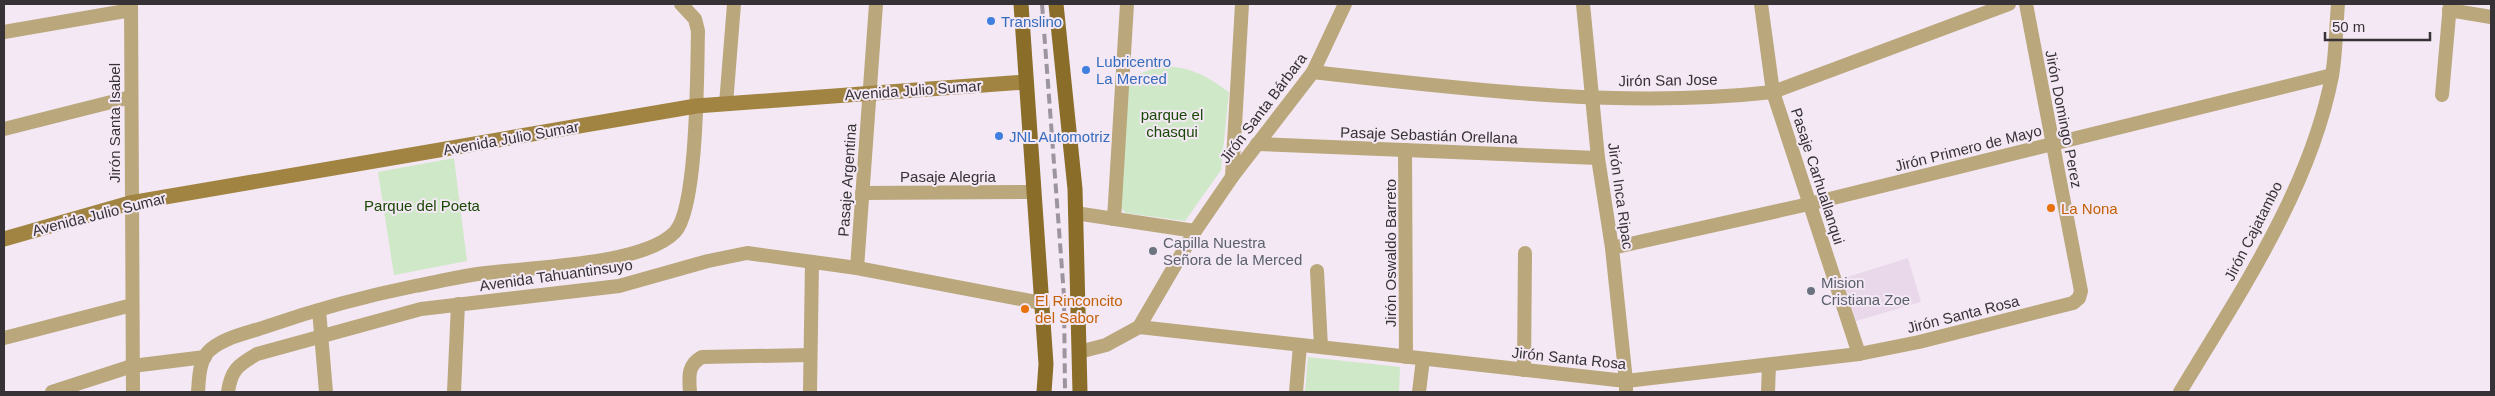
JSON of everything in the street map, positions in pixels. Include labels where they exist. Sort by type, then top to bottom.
[{"type":"main road","points":[[1021,4],[1046,364],[1044,392]]},
{"type":"main road","points":[[1056,4],[1075,213],[1080,392]]},
{"type":"street","points":[[198,392],[201,362],[219,344],[319,310],[414,286],[478,274],[617,259],[664,241],[675,232],[684,217],[692,173],[698,31],[695,19],[681,4]]},
{"type":"street","points":[[726,104],[734,4]]},
{"type":"street","name":"Pasaje Argentina","points":[[856,268],[876,4]]},
{"type":"street","points":[[1114,219],[1127,4]]},
{"type":"street","points":[[1232,177],[1242,4]]},
{"type":"street","name":"Jirón Santa Bárbara","points":[[1139,327],[1195,231],[1232,177],[1313,72],[1345,4]]},
{"type":"street","name":"Jirón Inca Ripac","points":[[1583,4],[1598,158],[1612,248],[1626,387]]},
{"type":"street","name":"Pasaje Carhuallanqui","points":[[1761,4],[1773,92],[1859,354]]},
{"type":"street","name":"Jirón San Jose","points":[[1313,72],[1592,98],[1742,95],[1773,92],[2009,4]]},
{"type":"street","name":"Jirón Domingo Perez","points":[[2026,4],[2081,291],[2079,298]]},
{"type":"street","name":"Jirón Cajatambo","points":[[2180,392],[2266,247],[2311,150],[2332,75],[2338,4]]},
{"type":"street","points":[[4,32],[131,7]]},
{"type":"street","name":"Jirón Santa Isabel","points":[[131,7],[130,203],[133,392]]},
{"type":"street","points":[[2442,95],[2449,7],[2491,17]]},
{"type":"street","name":"Jirón Primero de Mayo","points":[[1612,248],[1810,204],[2332,75]]},
{"type":"street","name":"Avenida Julio Sumar","points":[[4,239],[130,203],[696,106],[1026,82]]},
{"type":"street","points":[[4,129],[131,98]]},
{"type":"street","name":"Pasaje Sebastián Orellana","points":[[1257,144],[1598,158]]},
{"type":"street","name":"Jirón Oswaldo Barreto","points":[[1405,150],[1406,357]]},
{"type":"street","name":"Pasaje Alegria","points":[[862,193],[1034,192]]},
{"type":"street","points":[[1075,213],[1195,231]]},
{"type":"street","name":"Avenida Tahuantinsuyo","points":[[228,392],[238,364],[257,354],[421,309],[620,286],[708,261],[747,253],[856,268],[1041,303]]},
{"type":"street","points":[[1524,370],[1525,253]]},
{"type":"street","points":[[810,392],[812,262]]},
{"type":"street","points":[[1317,271],[1321,347]]},
{"type":"street","name":"Jirón Santa Rosa","points":[[1139,327],[1524,370],[1626,387],[1769,365],[1859,354],[1919,342],[2054,308],[2073,303],[2079,298]]},
{"type":"street","points":[[454,392],[458,304]]},
{"type":"street","points":[[4,338],[132,305]]},
{"type":"street","points":[[319,310],[323,336],[326,392]]},
{"type":"street","points":[[1079,352],[1106,345],[1139,327]]},
{"type":"street","points":[[1296,392],[1300,345]]},
{"type":"street","points":[[690,392],[689,372],[697,360],[706,356],[810,355]]},
{"type":"street","points":[[52,392],[132,366],[205,357]]},
{"type":"street","points":[[1419,392],[1423,358]]},
{"type":"street","points":[[1768,392],[1769,365]]},
{"type":"shaded area","points":[[1908,258],[1921,302],[1856,321],[1841,279]]},
{"type":"green space","name":"parque el chasqui","points":[[1160,66],[1170,66],[1196,73],[1229,92],[1221,170],[1185,221],[1126,213],[1118,205],[1129,78]]},
{"type":"green space","name":"Parque del Poeta","points":[[454,158],[467,261],[394,275],[378,172]]},
{"type":"green space","points":[[1308,357],[1400,367],[1399,392],[1305,392]]},
{"type":"railway","points":[[1042,4],[1064,296],[1065,392]]},
{"type":"place","name":"Translino","points":[[991,21]]},
{"type":"place","name":"Lubricentro La Merced","points":[[1086,70]]},
{"type":"place","name":"JNL Automotriz","points":[[999,136]]},
{"type":"place","name":"La Nona","points":[[2051,208]]},
{"type":"place","name":"Capilla Nuestra Señora de la Merced","points":[[1153,251]]},
{"type":"place","name":"Mision Cristiana Zoe","points":[[1811,291]]},
{"type":"place","name":"El Rinconcito del Sabor","points":[[1025,309]]}]
